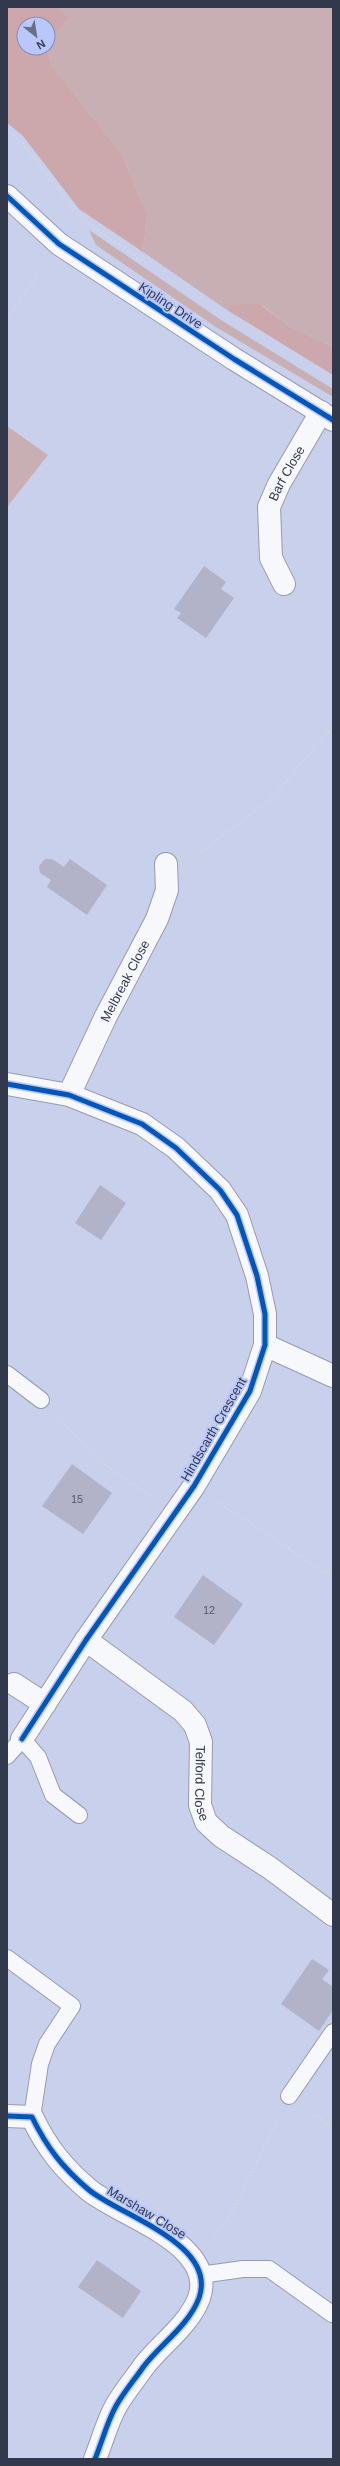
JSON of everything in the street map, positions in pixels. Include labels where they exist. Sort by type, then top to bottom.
[{"type":"street","name":"Kipling Drive","points":[[7,196],[60,244],[221,351],[327,416]]},
{"type":"street","name":"Barf Close","points":[[284,584],[271,558],[269,507],[278,484],[327,416]]},
{"type":"street","name":"Melbreak Close","points":[[69,1095],[106,1016],[158,919],[166,890],[166,864]]},
{"type":"street","name":"Hindscarth Crescent","points":[[7,1084],[69,1095],[142,1124],[176,1148],[220,1190],[237,1215],[257,1276],[265,1314],[265,1346],[250,1391],[194,1486],[86,1640],[22,1739]]},
{"type":"street","points":[[265,1346],[333,1376]]},
{"type":"street","name":"Telford Close","points":[[86,1640],[183,1710],[195,1725],[201,1742],[200,1805],[206,1822],[221,1836],[270,1868],[333,1915]]},
{"type":"street","points":[[14,1684],[45,1704]]},
{"type":"street","points":[[7,2116],[32,2117]]},
{"type":"street","name":"Marshaw Close","points":[[32,2117],[46,2146],[66,2169],[91,2191],[117,2208],[166,2235],[184,2248],[197,2268]]},
{"type":"street","points":[[95,2459],[116,2406],[145,2365],[186,2319],[198,2299],[201,2289],[197,2268]]},
{"type":"lane","points":[[7,1374],[41,1400]]},
{"type":"lane","points":[[7,1756],[22,1739],[38,1757],[53,1795],[79,1815]]},
{"type":"lane","points":[[7,1958],[72,2006],[47,2044],[40,2064],[32,2117]]},
{"type":"lane","points":[[289,2096],[333,2032]]},
{"type":"lane","points":[[197,2268],[269,2269],[332,2314]]},
{"type":"path","points":[[7,130],[22,142],[83,220],[146,263]]},
{"type":"path","points":[[7,318],[60,244]]},
{"type":"path","points":[[166,864],[196,857],[273,797],[333,726]]},
{"type":"path","points":[[329,732],[333,735]]},
{"type":"path","points":[[41,1400],[102,1463],[175,1512]]},
{"type":"path","points":[[194,1486],[333,1578]]},
{"type":"path","points":[[197,2268],[232,2213],[289,2096]]},
{"type":"shaded area","points":[[7,7],[59,7],[70,19],[56,34],[56,16],[16,16],[16,56],[49,56],[52,66],[121,153],[147,214],[143,252],[79,209],[23,136],[7,123]]},
{"type":"shaded area","points":[[59,7],[333,7],[333,347],[291,327],[263,306],[230,306],[227,310],[143,252],[147,214],[121,153],[52,66],[49,56],[56,56],[56,34],[70,19]]},
{"type":"shaded area","points":[[89,230],[221,320],[333,389],[333,397],[216,327],[96,245]]},
{"type":"shaded area","points":[[258,303],[291,327],[333,347],[333,375],[227,310],[230,306]]},
{"type":"shaded area","points":[[7,426],[48,455],[7,507]]},
{"type":"building","points":[[204,566],[226,582],[221,589],[234,598],[206,638],[177,618],[181,613],[174,609]]},
{"type":"building","points":[[45,859],[52,859],[64,867],[70,859],[107,885],[87,915],[47,887],[51,880],[40,873],[39,866]]},
{"type":"building","points":[[100,1185],[126,1203],[101,1240],[75,1223]]},
{"type":"building","points":[[72,1464],[112,1493],[83,1534],[42,1506]]},
{"type":"building","points":[[203,1575],[243,1604],[214,1645],[174,1617]]},
{"type":"building","points":[[312,1959],[329,1970],[322,1979],[333,1987],[333,2010],[319,2031],[281,2004]]},
{"type":"building","points":[[97,2260],[141,2291],[123,2318],[78,2287]]},
{"type":"cycle path","points":[[7,196],[59,244],[234,359],[333,420]]},
{"type":"cycle path","points":[[7,1084],[69,1095],[142,1124],[176,1148],[220,1190],[237,1215],[257,1276],[265,1314],[265,1345],[250,1391],[194,1486],[86,1640],[22,1739]]},
{"type":"cycle path","points":[[7,2116],[32,2117],[56,2157],[80,2182],[104,2200],[143,2221],[181,2247],[194,2262],[201,2279],[199,2298],[189,2317],[144,2366],[122,2396],[110,2419],[95,2459]]}]
